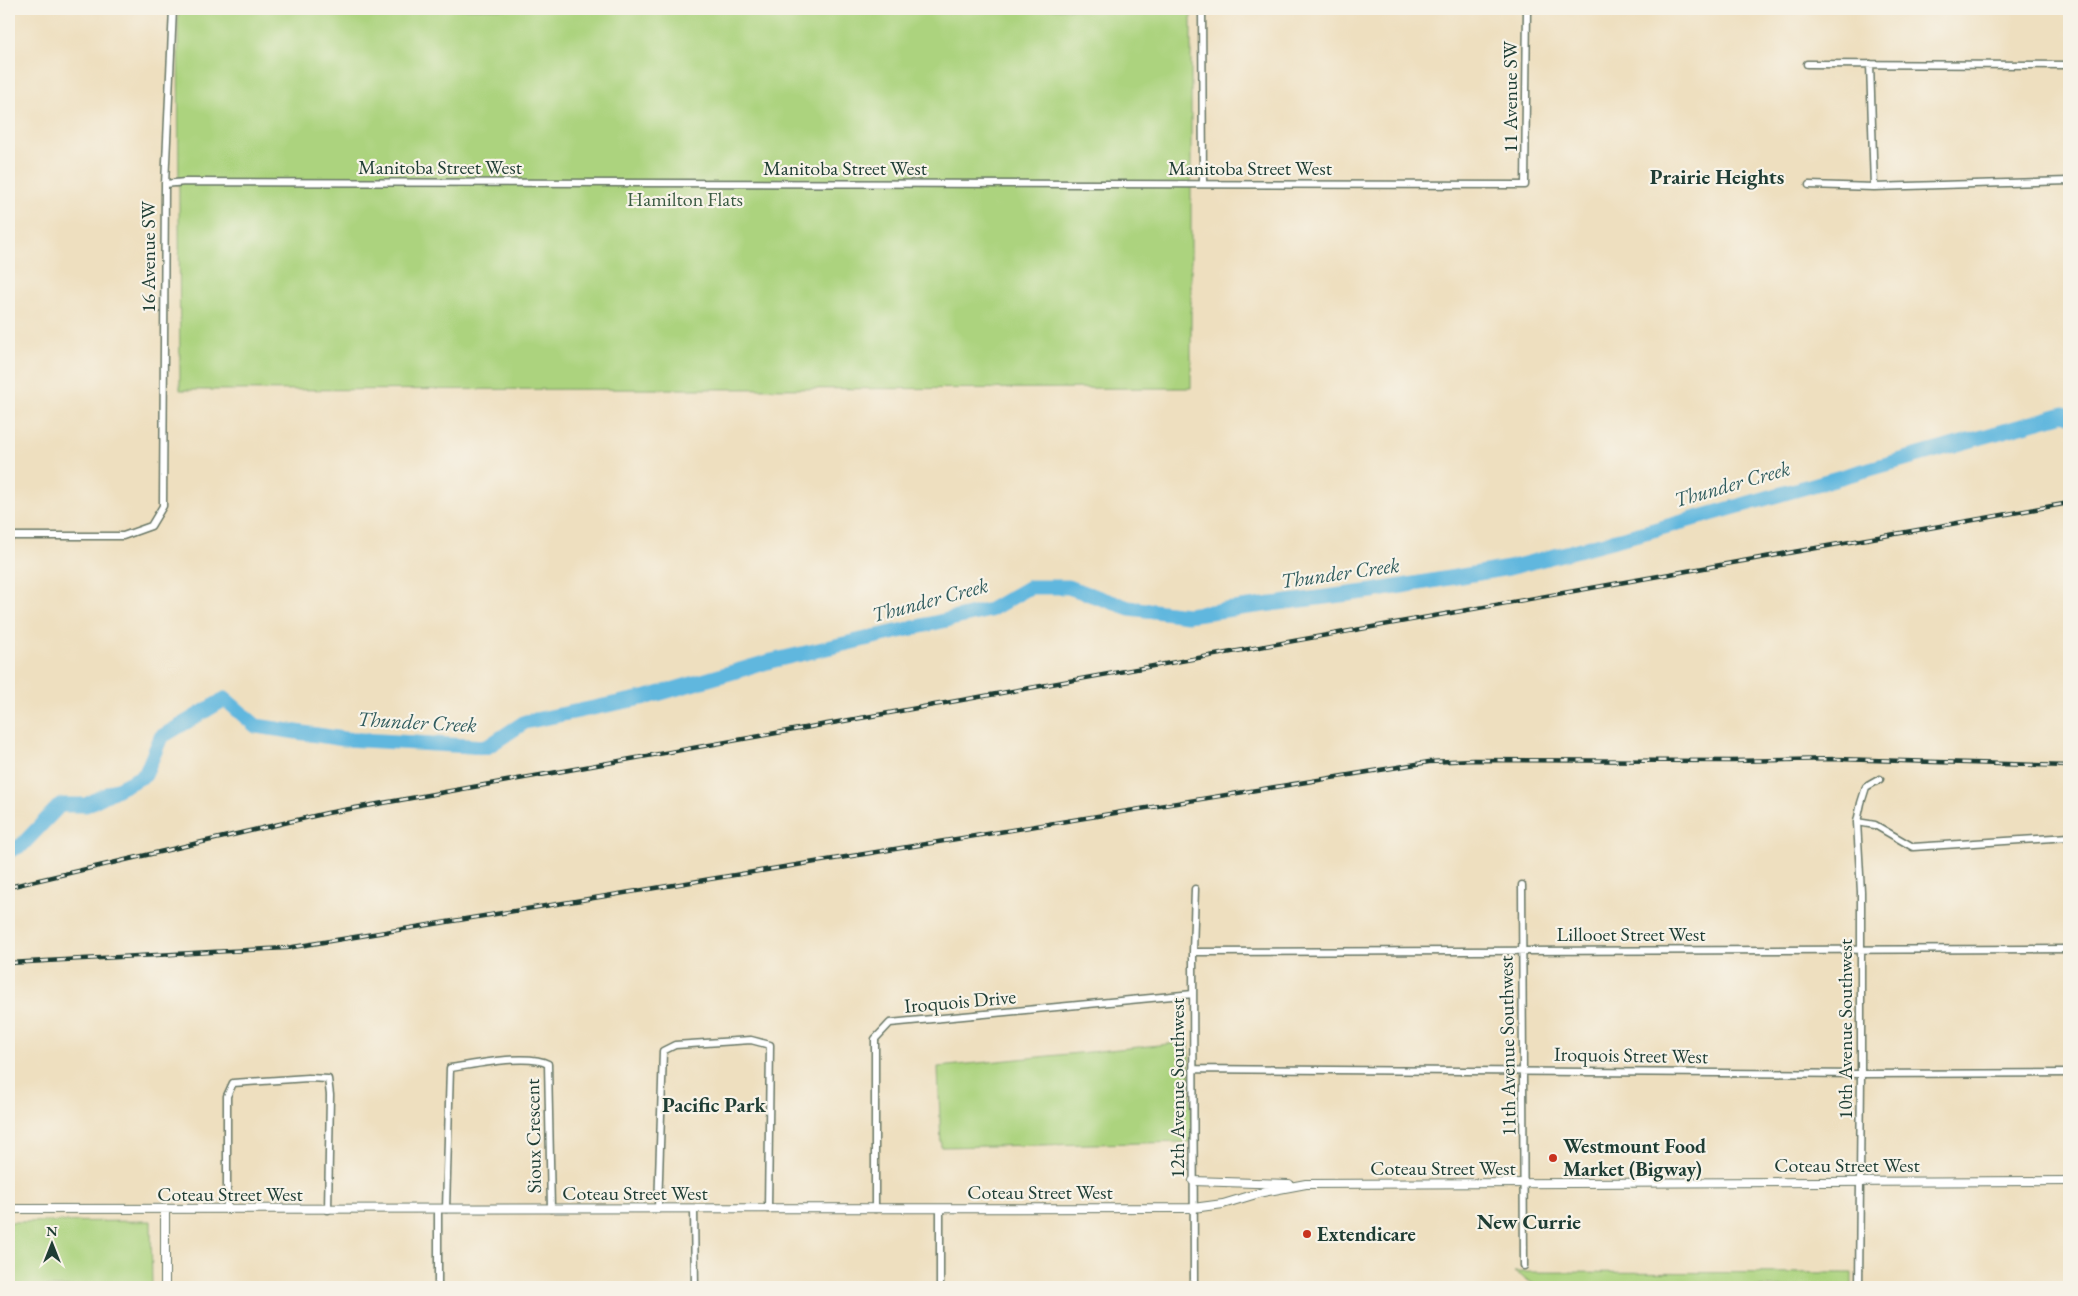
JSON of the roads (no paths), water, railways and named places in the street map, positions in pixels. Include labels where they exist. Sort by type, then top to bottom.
[{"type":"street","name":"16 Avenue SW","points":[[9,536],[123,536],[151,526],[163,506],[165,184],[173,9]]},
{"type":"street","points":[[1202,9],[1203,184]]},
{"type":"street","name":"11 Avenue SW","points":[[1525,185],[1527,9]]},
{"type":"street","points":[[1807,64],[2069,65]]},
{"type":"street","points":[[1870,64],[1874,187]]},
{"type":"street","points":[[1809,185],[1874,187],[2069,181]]},
{"type":"street","name":"Manitoba Street West","points":[[165,184],[215,182],[1525,185]]},
{"type":"street","name":"10th Avenue Southwest","points":[[1859,1287],[1862,1074],[1861,892],[1857,822],[1860,803],[1866,787],[1880,779]]},
{"type":"street","points":[[1857,822],[1875,826],[1912,847],[2069,836]]},
{"type":"street","name":"11th Avenue Southwest","points":[[1522,885],[1524,1266]]},
{"type":"street","name":"12th Avenue Southwest","points":[[1194,1287],[1193,952],[1195,889]]},
{"type":"street","name":"Lillooet Street West","points":[[1193,952],[2069,949]]},
{"type":"street","name":"Iroquois Drive","points":[[875,1209],[875,1039],[890,1023],[1193,994]]},
{"type":"street","points":[[658,1209],[663,1051],[675,1045],[751,1040],[770,1045],[768,1209]]},
{"type":"street","name":"Sioux Crescent","points":[[442,1210],[450,1068],[494,1062],[539,1059],[548,1064],[551,1209]]},
{"type":"street","name":"Iroquois Street West","points":[[1193,1069],[1862,1074],[2069,1073]]},
{"type":"street","points":[[227,1210],[227,1096],[234,1083],[308,1078],[328,1079],[330,1094],[328,1210]]},
{"type":"street","points":[[1193,1181],[1306,1184]]},
{"type":"street","name":"Coteau Street West","points":[[9,1209],[1193,1208],[1223,1204],[1263,1192],[1306,1184],[2069,1181]]},
{"type":"street","points":[[940,1208],[940,1287]]},
{"type":"street","points":[[694,1209],[695,1287]]},
{"type":"street","points":[[165,1210],[165,1287]]},
{"type":"street","points":[[438,1287],[442,1210]]},
{"type":"waterway","name":"Thunder Creek","points":[[9,851],[22,845],[60,805],[86,805],[145,775],[161,737],[225,699],[256,726],[344,739],[487,747],[525,722],[647,697],[771,661],[990,610],[1030,587],[1068,587],[1129,608],[1187,615],[1372,591],[1509,568],[1661,528],[2064,414],[2069,416]]},
{"type":"railway","points":[[9,887],[327,813],[2069,503]]},
{"type":"railway","points":[[9,963],[287,948],[1429,762],[1473,760],[1731,761],[1837,759],[2069,766]]},
{"type":"place","name":"Westmount Food Market (Bigway)","points":[[1553,1158]]},
{"type":"place","name":"Extendicare","points":[[1307,1234]]},
{"type":"district","name":"Prairie Heights","points":[[1717,177]]},
{"type":"district","name":"Pacific Park","points":[[714,1105]]},
{"type":"district","name":"New Currie","points":[[1529,1222]]},
{"type":"park label","name":"Hamilton Flats","points":[[685,199]]}]
